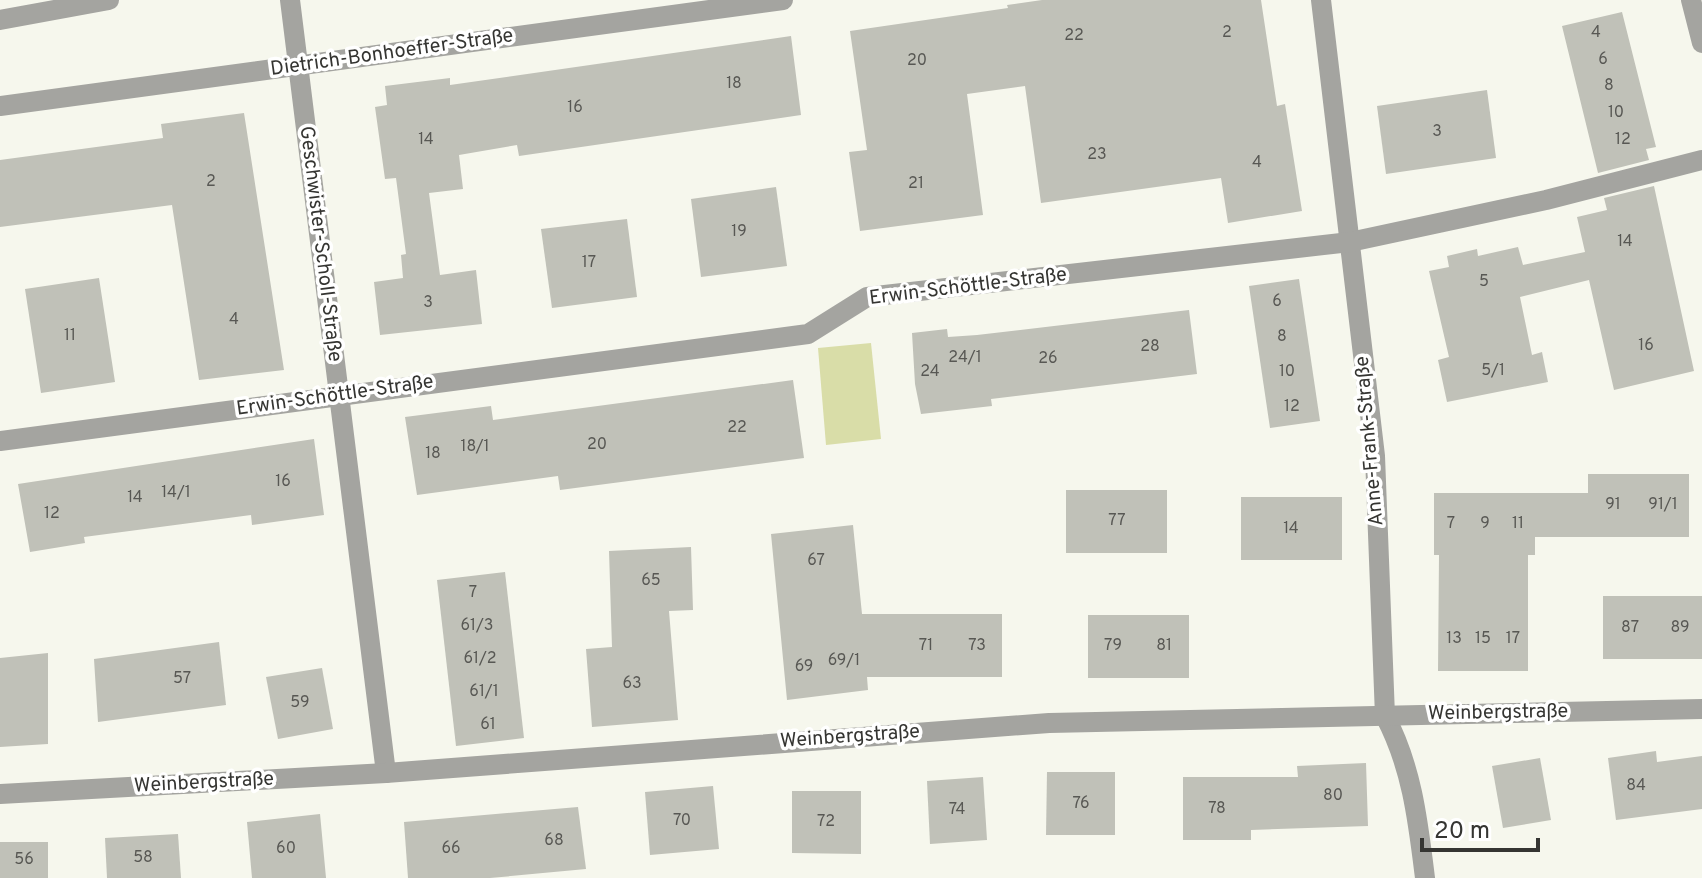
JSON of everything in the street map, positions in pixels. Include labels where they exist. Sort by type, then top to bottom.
[{"type":"street","points":[[0,20],[109,0]]},
{"type":"street","name":"Geschwister-Scholl-Straße","points":[[290,0],[386,773]]},
{"type":"street","name":"Dietrich-Bonhoeffer-Straße","points":[[0,106],[783,0]]},
{"type":"street","name":"Anne-Frank-Straße","points":[[1321,0],[1375,456],[1385,716],[1403,750],[1417,811],[1425,878]]},
{"type":"street","points":[[1691,0],[1702,43]]},
{"type":"street","name":"Erwin-Schöttle-Straße","points":[[0,441],[808,334],[867,297],[1350,242],[1546,200],[1702,160]]},
{"type":"street","name":"Weinbergstraße","points":[[0,794],[386,773],[1049,723],[1702,709]]},
{"type":"green space","points":[[871,343],[881,439],[826,445],[818,348]]},
{"type":"building","points":[[1042,0],[1261,0],[1277,106],[1285,104],[1302,211],[1228,223],[1221,178],[1041,203],[1025,86],[967,94],[983,215],[860,231],[849,152],[867,150],[850,31],[1008,8],[1007,5]]},
{"type":"building","points":[[1622,12],[1656,147],[1646,149],[1649,160],[1598,173],[1562,26]]},
{"type":"building","points":[[791,36],[801,115],[519,156],[517,145],[459,155],[463,189],[429,193],[440,275],[476,270],[482,324],[380,335],[374,282],[403,278],[401,255],[406,254],[396,178],[385,179],[375,107],[387,105],[385,86],[450,78],[450,85]]},
{"type":"building","points":[[1487,90],[1496,158],[1386,174],[1377,106]]},
{"type":"building","points":[[244,113],[284,370],[199,380],[172,205],[0,227],[0,160],[163,138],[161,124]]},
{"type":"building","points":[[1654,186],[1694,371],[1614,390],[1589,280],[1520,297],[1532,355],[1542,352],[1548,382],[1447,402],[1438,360],[1449,357],[1429,271],[1449,267],[1447,256],[1477,249],[1478,256],[1518,247],[1523,265],[1585,252],[1577,217],[1607,210],[1604,198]]},
{"type":"building","points":[[776,187],[787,266],[701,277],[691,199]]},
{"type":"building","points":[[627,219],[637,297],[552,308],[541,229]]},
{"type":"building","points":[[99,278],[115,382],[41,393],[25,289]]},
{"type":"building","points":[[1299,279],[1320,421],[1270,428],[1249,286]]},
{"type":"building","points":[[1189,310],[1197,374],[991,399],[992,406],[921,414],[915,384],[912,333],[947,329],[948,337],[977,335]]},
{"type":"building","points":[[793,380],[804,458],[560,490],[558,476],[417,495],[405,417],[491,406],[493,420]]},
{"type":"building","points":[[314,439],[324,515],[252,525],[251,515],[84,537],[85,543],[30,552],[18,484]]},
{"type":"building","points":[[1588,474],[1689,474],[1689,537],[1535,537],[1535,555],[1528,555],[1528,671],[1438,671],[1439,555],[1434,555],[1434,493],[1588,493]]},
{"type":"building","points":[[1066,490],[1167,490],[1167,553],[1066,553]]},
{"type":"building","points":[[1241,497],[1342,497],[1342,560],[1241,560]]},
{"type":"building","points":[[853,525],[862,614],[1002,614],[1002,677],[867,677],[868,690],[787,700],[771,534]]},
{"type":"building","points":[[691,547],[693,610],[669,611],[678,720],[592,727],[586,649],[612,647],[609,551]]},
{"type":"building","points":[[505,572],[524,738],[456,746],[437,580]]},
{"type":"building","points":[[1603,596],[1702,596],[1702,659],[1603,659]]},
{"type":"building","points":[[1088,615],[1189,615],[1189,678],[1088,678]]},
{"type":"building","points":[[219,642],[226,705],[98,722],[94,659]]},
{"type":"building","points":[[48,653],[48,744],[0,747],[0,658]]},
{"type":"building","points":[[322,668],[333,729],[278,739],[266,677]]},
{"type":"building","points":[[1656,751],[1657,762],[1702,756],[1702,809],[1616,820],[1608,758]]},
{"type":"building","points":[[1540,758],[1551,820],[1503,828],[1492,766]]},
{"type":"building","points":[[1366,763],[1368,826],[1251,830],[1251,840],[1183,840],[1183,777],[1298,777],[1297,766]]},
{"type":"building","points":[[1047,772],[1115,772],[1115,835],[1046,835]]},
{"type":"building","points":[[983,777],[987,840],[930,844],[927,781]]},
{"type":"building","points":[[713,786],[719,849],[650,855],[645,792]]},
{"type":"building","points":[[792,791],[861,791],[861,854],[792,853]]},
{"type":"building","points":[[578,807],[586,869],[490,878],[408,878],[404,822]]},
{"type":"building","points":[[320,814],[326,878],[252,878],[247,822]]},
{"type":"building","points":[[178,834],[181,878],[107,878],[105,838]]},
{"type":"building","points":[[0,842],[48,842],[48,878],[0,878]]}]
